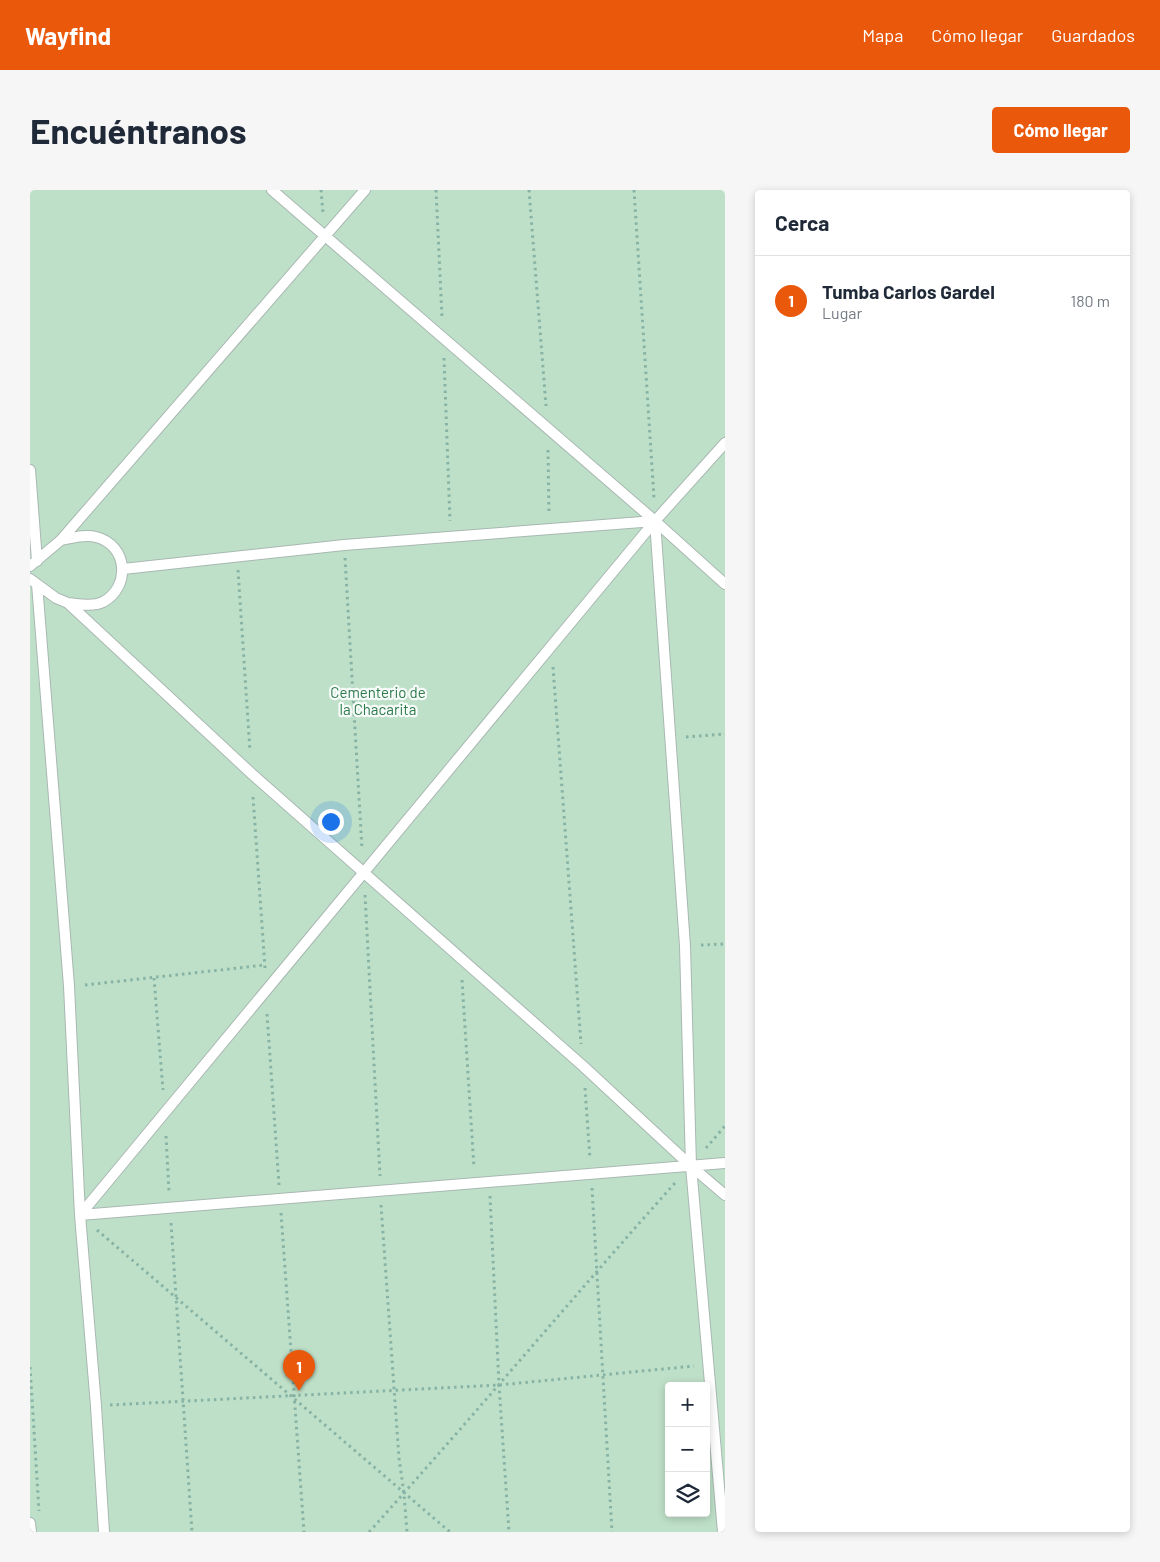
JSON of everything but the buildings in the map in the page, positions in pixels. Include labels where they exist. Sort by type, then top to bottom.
[{"type":"lane","points":[[272,190],[725,584]]},
{"type":"lane","points":[[33,563],[61,540],[366,190]]},
{"type":"lane","points":[[80,1215],[655,522],[725,443]]},
{"type":"lane","points":[[30,470],[33,563]]},
{"type":"lane","points":[[123,569],[237,556],[451,537],[655,522]]},
{"type":"lane","points":[[655,522],[685,946],[691,1166],[723,1532]]},
{"type":"lane","points":[[61,540],[94,536],[105,540],[115,548],[121,558],[123,569],[121,582],[114,594],[101,603],[86,605],[68,604]]},
{"type":"lane","points":[[34,581],[56,598],[68,604],[252,774],[583,1066],[725,1195]]},
{"type":"lane","points":[[34,581],[69,986],[80,1215],[96,1406],[104,1532]]},
{"type":"lane","points":[[80,1215],[725,1163]]},
{"type":"lane","points":[[30,1523],[31,1532]]},
{"type":"path","points":[[436,190],[451,537]]},
{"type":"path","points":[[529,190],[548,429],[549,530]]},
{"type":"path","points":[[634,190],[655,522]]},
{"type":"path","points":[[237,556],[304,1532]]},
{"type":"path","points":[[552,646],[591,1174],[612,1532]]},
{"type":"path","points":[[670,738],[725,734]]},
{"type":"path","points":[[685,946],[725,944]]},
{"type":"path","points":[[460,958],[475,1184]]},
{"type":"path","points":[[69,986],[265,966]]},
{"type":"path","points":[[154,978],[165,1113],[192,1532]]},
{"type":"path","points":[[369,1532],[499,1385],[596,1271],[691,1166]]},
{"type":"path","points":[[490,1182],[499,1385],[509,1532]]},
{"type":"path","points":[[380,1191],[399,1458],[407,1532]]},
{"type":"path","points":[[80,1215],[450,1532]]},
{"type":"path","points":[[96,1406],[499,1385],[708,1364]]},
{"type":"path","points":[[30,1367],[39,1513]]},
{"type":"green space","name":"Cementerio de la Chacarita","points":[[30,190],[725,190],[725,1532],[30,1532]]},
{"type":"place","name":"Tumba Carlos Gardel","points":[[299,1391]]}]
